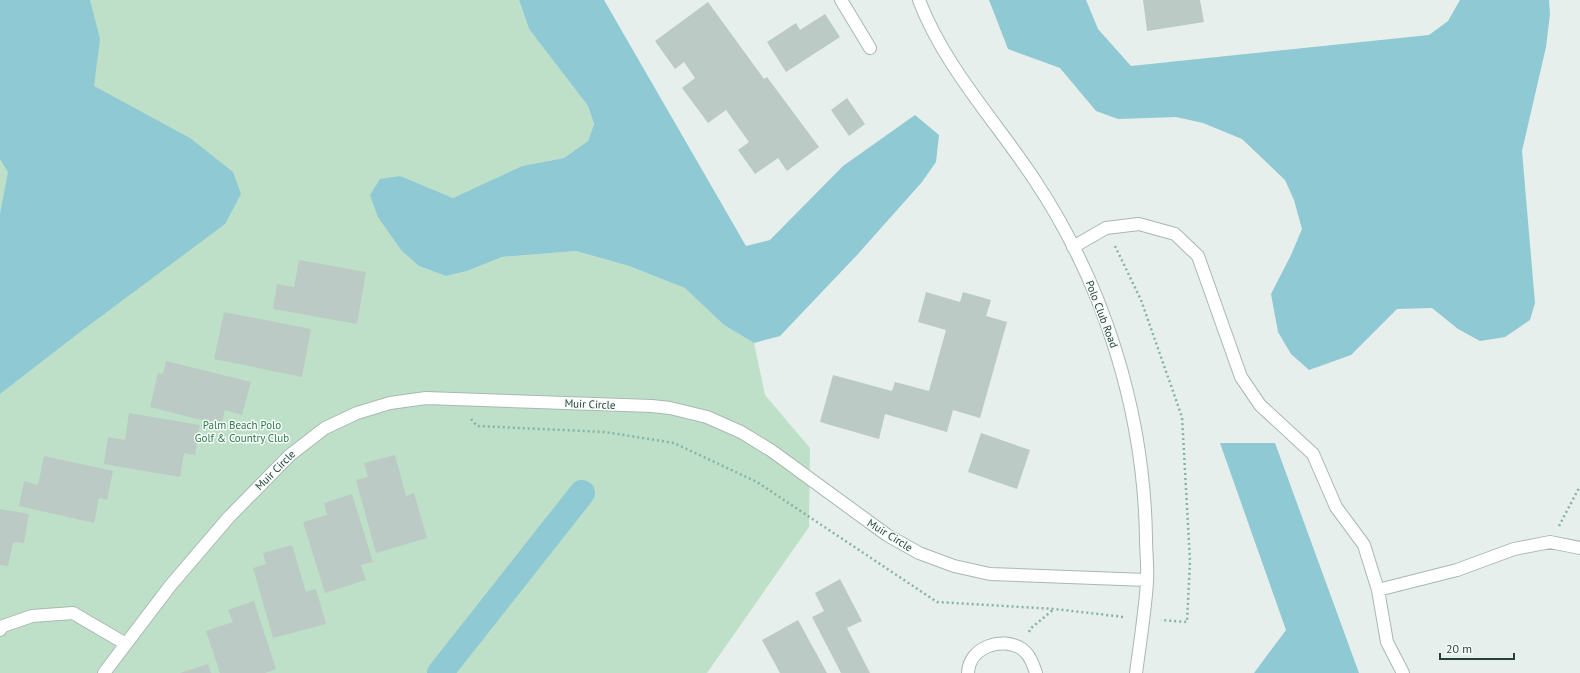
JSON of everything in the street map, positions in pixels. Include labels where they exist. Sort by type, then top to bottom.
[{"type":"street","points":[[841,0],[870,48]]},
{"type":"street","name":"Polo Club Road","points":[[919,0],[941,45],[970,89],[1034,179],[1073,247],[1108,326],[1122,371],[1138,440],[1146,510],[1147,580],[1136,673]]},
{"type":"street","points":[[1073,247],[1106,228],[1139,224],[1175,234],[1198,256],[1241,377],[1260,406],[1313,454],[1336,507],[1364,545],[1378,590],[1387,642],[1402,673]]},
{"type":"street","name":"Muir Circle","points":[[104,673],[170,586],[229,517],[303,443],[325,428],[357,413],[390,403],[426,398],[652,406],[670,408],[707,418],[741,432],[772,451],[887,535],[920,553],[954,566],[990,574],[1147,580]]},
{"type":"street","points":[[1378,590],[1457,570],[1514,549],[1550,542],[1580,548]]},
{"type":"street","points":[[0,630],[3,626],[32,616],[73,613],[126,644]]},
{"type":"street","points":[[968,673],[968,669],[974,657],[984,648],[997,643],[1010,644],[1023,650],[1032,660],[1036,673]]},
{"type":"path","points":[[469,417],[477,426],[604,432],[674,443],[757,482],[937,602],[1055,609],[1143,619],[1187,622],[1190,561],[1182,417],[1141,300],[1106,228]]},
{"type":"path","points":[[1550,542],[1580,486]]},
{"type":"path","points":[[1023,650],[1030,629],[1055,609]]},
{"type":"green space","name":"Palm Beach Polo Golf & Country Club","points":[[0,0],[519,0],[529,29],[588,106],[594,124],[588,141],[564,158],[522,166],[453,198],[427,188],[419,266],[446,276],[467,271],[502,257],[576,251],[629,266],[686,288],[724,325],[754,343],[765,395],[810,448],[809,527],[707,673],[0,673]]},
{"type":"water","points":[[0,0],[90,0],[100,39],[94,86],[190,138],[233,172],[241,194],[225,224],[80,332],[0,394],[0,214],[8,172],[0,159]]},
{"type":"water","points":[[519,0],[604,0],[746,246],[770,240],[843,166],[915,115],[939,135],[936,162],[922,182],[857,255],[780,336],[754,343],[724,325],[685,288],[629,266],[576,251],[502,257],[467,271],[446,276],[419,266],[401,250],[378,217],[370,195],[380,179],[400,176],[453,198],[522,166],[564,158],[588,141],[594,124],[588,106],[529,29]]},
{"type":"water","points":[[989,0],[1086,0],[1098,29],[1131,66],[1429,35],[1448,21],[1460,0],[1549,0],[1550,14],[1546,47],[1522,151],[1535,303],[1530,320],[1505,337],[1480,341],[1458,329],[1432,308],[1397,309],[1351,355],[1309,370],[1291,354],[1278,332],[1271,294],[1291,255],[1302,229],[1294,200],[1285,180],[1242,139],[1203,123],[1176,117],[1118,119],[1096,111],[1060,68],[1008,49]]},
{"type":"water","points":[[1220,443],[1275,443],[1359,673],[1254,673],[1286,630]]},
{"type":"building","points":[[1143,0],[1200,0],[1204,22],[1147,31]]},
{"type":"building","points":[[708,2],[764,79],[767,77],[819,147],[787,171],[778,158],[755,174],[738,150],[749,142],[726,110],[708,123],[682,88],[695,78],[684,62],[675,69],[655,41]]},
{"type":"building","points":[[825,14],[840,37],[786,72],[767,42],[796,23],[800,30]]},
{"type":"building","points":[[847,98],[865,124],[849,136],[831,110]]},
{"type":"building","points":[[299,260],[366,272],[357,324],[273,309],[277,284],[294,287]]},
{"type":"building","points":[[926,292],[960,302],[963,292],[991,300],[986,316],[1007,322],[980,418],[953,410],[947,432],[885,414],[879,439],[820,422],[833,375],[892,391],[895,382],[929,391],[946,330],[918,322]]},
{"type":"building","points":[[224,312],[311,329],[302,377],[214,359]]},
{"type":"building","points":[[166,361],[251,382],[242,415],[225,410],[221,425],[150,407],[158,373],[163,374]]},
{"type":"building","points":[[129,413],[200,425],[195,455],[184,453],[180,477],[104,464],[108,437],[125,440]]},
{"type":"building","points":[[981,433],[1030,450],[1017,489],[968,472]]},
{"type":"building","points":[[395,455],[406,496],[414,493],[427,538],[376,553],[356,480],[368,477],[364,463]]},
{"type":"building","points":[[44,456],[113,471],[107,500],[99,498],[94,523],[19,506],[24,481],[38,485]]},
{"type":"building","points":[[352,494],[373,562],[361,565],[366,580],[325,593],[303,522],[327,515],[324,503]]},
{"type":"building","points":[[0,509],[29,514],[24,543],[13,542],[8,566],[0,565]]},
{"type":"building","points":[[292,545],[306,592],[316,589],[326,624],[273,638],[253,568],[266,564],[263,553]]},
{"type":"building","points":[[840,579],[862,621],[847,628],[870,673],[841,673],[812,617],[824,611],[815,593]]},
{"type":"building","points":[[254,601],[276,669],[265,673],[220,673],[206,631],[233,622],[228,610]]},
{"type":"building","points":[[798,620],[827,673],[780,673],[762,640]]},
{"type":"building","points":[[208,664],[211,673],[180,673]]},
{"type":"waterway","points":[[440,673],[582,493]]}]
